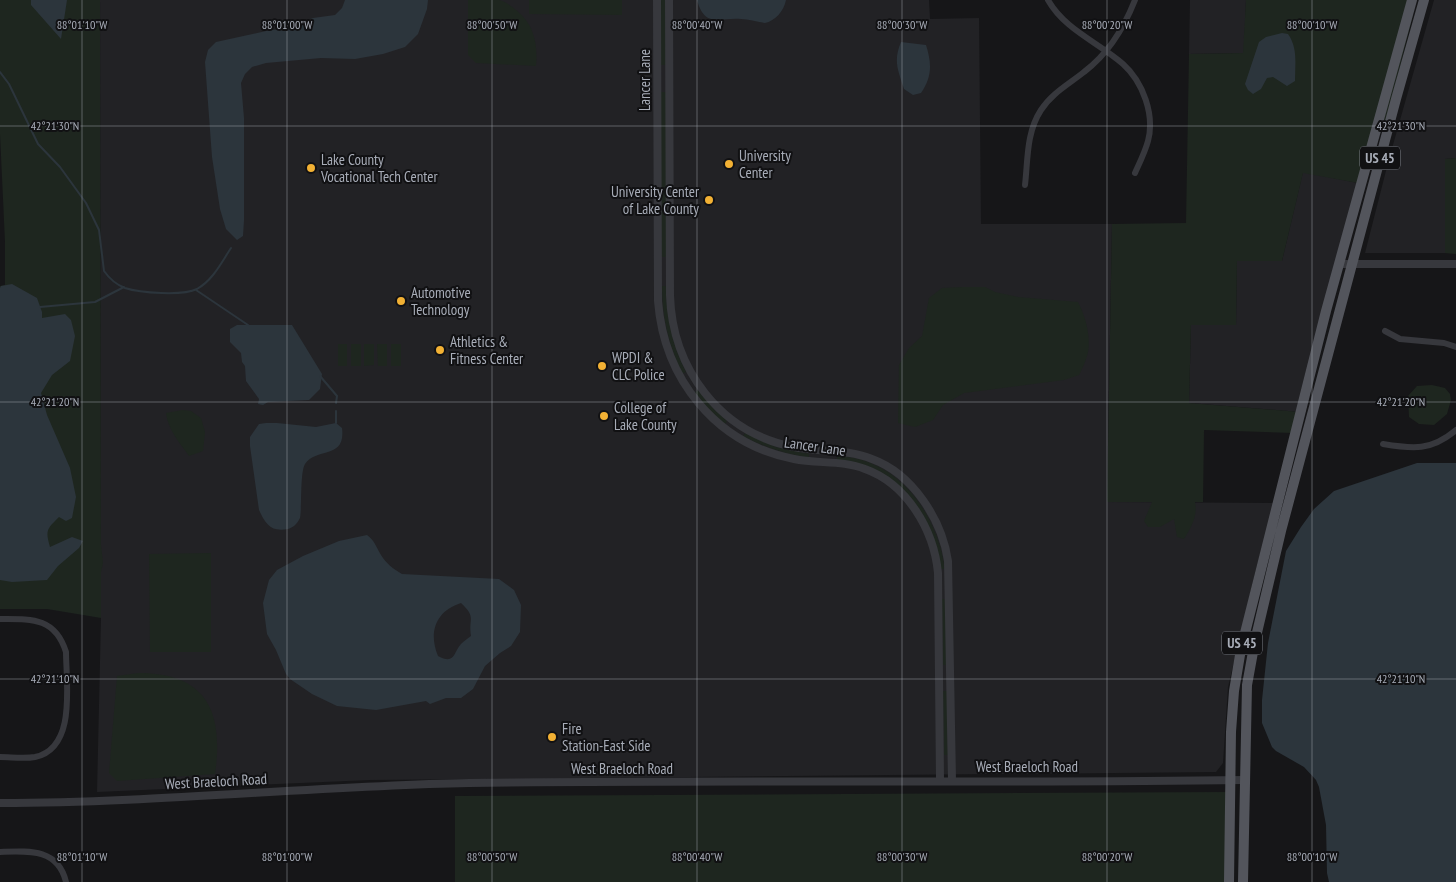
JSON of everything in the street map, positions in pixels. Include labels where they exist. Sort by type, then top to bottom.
[{"type":"main road","name":"US 45","points":[[1229,882],[1230,780],[1234,691],[1240,648],[1294,433],[1412,0]]},
{"type":"main road","name":"US 45","points":[[1243,882],[1244,780],[1248,686],[1255,641],[1281,530],[1424,0]]},
{"type":"street","name":"Lancer Lane","points":[[657,0],[658,301],[660,322],[668,349],[677,372],[690,394],[715,421],[733,435],[758,449],[786,457],[852,465],[874,472],[900,492],[923,522],[932,542],[938,573],[940,780]]},
{"type":"street","name":"Lancer Lane","points":[[669,0],[670,300],[680,350],[693,378],[715,406],[738,424],[765,439],[781,444],[810,450],[856,454],[874,459],[892,470],[910,485],[929,508],[945,544],[948,561],[952,780]]},
{"type":"street","points":[[1048,0],[1063,20],[1122,63],[1136,80],[1147,105],[1149,139],[1134,173]]},
{"type":"street","points":[[1025,185],[1030,136],[1041,111],[1056,93],[1086,71],[1105,52],[1122,28],[1134,0]]},
{"type":"street","points":[[1340,264],[1456,264]]},
{"type":"street","points":[[1385,331],[1400,339],[1456,347]]},
{"type":"street","points":[[1383,444],[1410,448],[1445,439],[1456,430]]},
{"type":"street","points":[[0,618],[31,619],[44,622],[58,634],[66,652],[66,716],[60,740],[45,753],[35,757],[0,757]]},
{"type":"street","name":"West Braeloch Road","points":[[0,803],[135,800],[468,783],[1244,780]]},
{"type":"street","points":[[0,852],[34,851],[57,859],[66,882]]},
{"type":"shaded area","points":[[0,0],[100,0],[101,545],[103,563],[101,572],[101,618],[47,609],[0,609],[0,286],[5,285],[5,242],[0,134]]},
{"type":"shaded area","points":[[31,0],[67,0],[61,39],[31,5]]},
{"type":"shaded area","name":"College of Lake County","points":[[100,0],[929,0],[930,19],[979,18],[981,224],[1112,224],[1107,502],[1274,503],[1228,687],[1223,763],[1216,772],[370,780],[97,792],[101,618]]},
{"type":"shaded area","points":[[345,0],[428,0],[427,9],[418,34],[405,47],[383,54],[355,59],[321,58],[266,63],[252,67],[245,74],[241,83],[244,118],[244,220],[243,236],[237,240],[226,229],[220,209],[212,157],[205,62],[208,50],[216,42],[292,27],[313,18],[335,15],[342,8]]},
{"type":"shaded area","points":[[468,0],[499,0],[510,5],[522,16],[534,35],[536,66],[476,63],[468,55]]},
{"type":"shaded area","points":[[529,0],[622,0],[622,15],[529,14]]},
{"type":"shaded area","points":[[661,0],[666,0],[666,65],[661,65]]},
{"type":"shaded area","points":[[697,0],[786,0],[778,15],[765,23],[744,19],[714,20],[704,15]]},
{"type":"shaded area","points":[[1190,0],[1246,0],[1244,53],[1189,54]]},
{"type":"shaded area","points":[[1246,0],[1409,0],[1358,183],[1303,173],[1282,261],[1237,261],[1236,325],[1191,325],[1189,403],[1300,412],[1294,433],[1204,430],[1203,502],[1195,502],[1195,517],[1184,539],[1177,537],[1174,519],[1160,527],[1148,527],[1144,521],[1152,502],[1107,502],[1112,224],[1186,223],[1189,54],[1243,53]]},
{"type":"shaded area","points":[[1434,0],[1456,0],[1456,158],[1445,159],[1445,253],[1365,253],[1389,159]]},
{"type":"shaded area","points":[[1411,15],[1413,15],[1385,125],[1383,124],[1390,93]]},
{"type":"shaded area","points":[[1282,33],[1288,34],[1293,45],[1295,81],[1287,86],[1273,77],[1267,78],[1261,89],[1253,94],[1245,84],[1259,42],[1266,37]]},
{"type":"shaded area","points":[[901,42],[926,45],[930,70],[925,87],[921,93],[913,95],[904,89],[898,71],[897,60]]},
{"type":"shaded area","points":[[661,92],[666,92],[666,257],[661,257]]},
{"type":"shaded area","points":[[1456,158],[1456,254],[1445,253],[1445,159]]},
{"type":"shaded area","points":[[1303,172],[1358,183],[1300,412],[1189,403],[1191,325],[1236,324],[1237,261],[1282,261]]},
{"type":"shaded area","points":[[12,284],[37,298],[42,318],[65,314],[71,320],[75,336],[70,361],[52,375],[41,393],[47,415],[70,468],[76,497],[72,518],[66,521],[59,517],[48,530],[50,547],[72,537],[83,541],[79,548],[58,566],[47,580],[12,582],[0,580],[0,288],[1,286]]},
{"type":"shaded area","points":[[662,286],[666,286],[671,330],[686,372],[682,374],[673,353],[667,331],[663,309]]},
{"type":"shaded area","points":[[985,287],[995,292],[1018,297],[1078,302],[1086,321],[1089,343],[1086,359],[1079,375],[1064,380],[964,393],[943,405],[933,420],[915,427],[898,423],[899,365],[909,348],[922,336],[929,298],[942,288]]},
{"type":"shaded area","points":[[237,325],[292,325],[322,374],[320,389],[309,400],[258,404],[259,399],[246,381],[245,366],[242,362],[241,353],[230,342],[230,329]]},
{"type":"shaded area","points":[[338,344],[347,344],[347,366],[338,366]]},
{"type":"shaded area","points":[[351,344],[361,344],[361,366],[351,366]]},
{"type":"shaded area","points":[[364,344],[374,344],[374,365],[364,366]]},
{"type":"shaded area","points":[[377,344],[387,344],[387,366],[378,366]]},
{"type":"shaded area","points":[[391,344],[401,344],[401,366],[391,366]]},
{"type":"shaded area","points":[[1432,385],[1445,388],[1450,394],[1451,400],[1447,414],[1434,425],[1419,424],[1409,417],[1408,396],[1417,386]]},
{"type":"shaded area","points":[[698,390],[727,421],[725,424],[715,417],[694,393]]},
{"type":"shaded area","points":[[183,410],[191,411],[201,418],[205,432],[203,451],[189,456],[172,431],[166,413]]},
{"type":"shaded area","points":[[336,423],[342,428],[340,445],[330,452],[310,459],[305,464],[302,474],[300,518],[295,525],[288,529],[273,528],[264,520],[259,510],[250,437],[259,424],[316,427]]},
{"type":"shaded area","points":[[745,433],[776,447],[809,454],[809,458],[767,447],[743,436]]},
{"type":"shaded area","points":[[837,456],[859,459],[878,467],[896,478],[911,492],[933,528],[941,548],[945,569],[941,569],[930,529],[908,495],[893,481],[876,470],[858,463],[837,460]]},
{"type":"shaded area","points":[[1417,463],[1456,463],[1456,882],[1329,882],[1327,873],[1326,825],[1319,787],[1316,780],[1304,767],[1272,747],[1262,723],[1262,700],[1268,643],[1286,551],[1314,509],[1334,491]]},
{"type":"shaded area","points":[[367,535],[374,542],[385,561],[402,574],[499,579],[514,590],[521,605],[520,632],[511,646],[485,666],[473,689],[461,698],[446,698],[430,704],[426,701],[376,710],[337,706],[312,694],[290,679],[286,674],[267,634],[263,603],[269,580],[277,570],[303,556],[339,541]],"holes":[[[461,603],[471,618],[471,636],[461,644],[451,659],[438,656],[435,647],[434,631],[440,617],[445,611]]]},
{"type":"shaded area","points":[[211,553],[211,652],[150,652],[149,554]]},
{"type":"shaded area","points":[[942,599],[946,599],[947,665],[943,665]]},
{"type":"shaded area","points":[[138,673],[161,675],[180,680],[195,689],[206,700],[213,715],[216,732],[215,774],[117,781],[109,773],[117,676]]},
{"type":"shaded area","points":[[943,691],[947,691],[948,755],[944,755]]},
{"type":"shaded area","points":[[1226,792],[1225,882],[455,882],[455,796]]},
{"type":"waterway","points":[[0,72],[9,84],[38,144],[60,167],[86,203],[99,230],[104,271],[116,283],[132,290],[172,293],[191,291],[208,281],[231,248]]},
{"type":"waterway","points":[[40,307],[95,302],[124,287]]},
{"type":"waterway","points":[[196,290],[248,325]]},
{"type":"waterway","points":[[320,376],[337,396],[336,403]]},
{"type":"waterway","points":[[336,411],[336,423]]},
{"type":"place","name":"University Center","points":[[729,164]]},
{"type":"place","name":"Lake County Vocational Tech Center","points":[[311,168]]},
{"type":"place","name":"University Center of Lake County","points":[[709,200]]},
{"type":"place","name":"Automotive Technology","points":[[401,301]]},
{"type":"place","name":"Athletics & Fitness Center","points":[[440,350]]},
{"type":"place","name":"WPDI & CLC Police","points":[[602,366]]},
{"type":"place","name":"College of Lake County","points":[[604,416]]},
{"type":"place","name":"Fire Station-East Side","points":[[552,737]]}]
